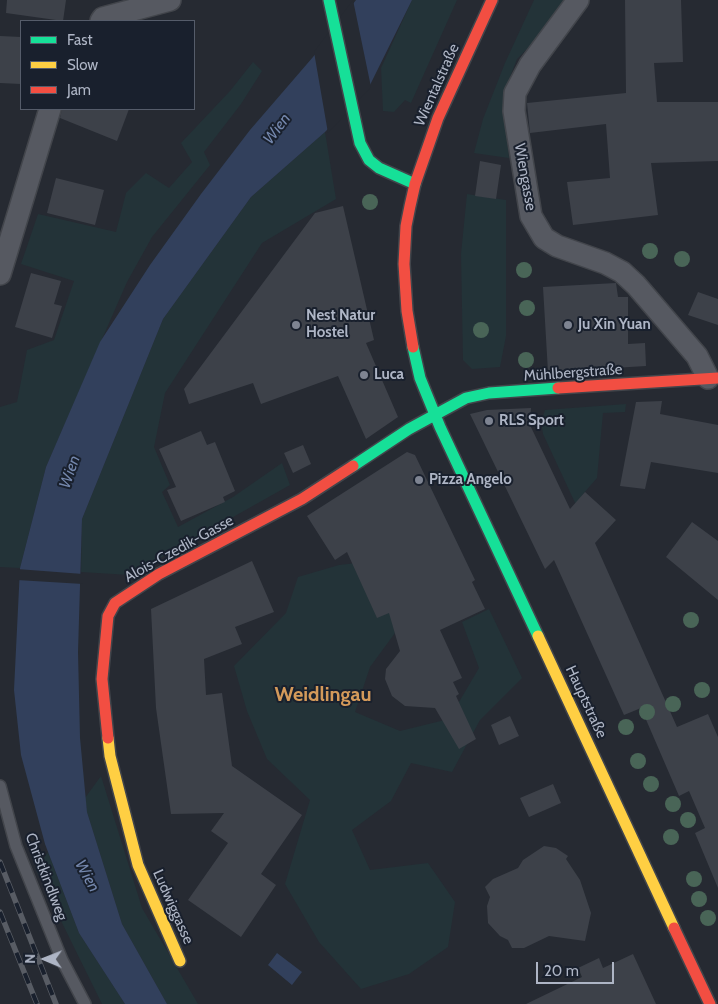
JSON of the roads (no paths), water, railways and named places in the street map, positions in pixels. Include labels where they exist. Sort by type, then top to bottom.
[{"type":"main road","points":[[329,0],[356,132],[369,160],[390,174],[415,184]]},
{"type":"main road","name":"Wientalstraße","points":[[435,413],[420,378],[415,358],[405,284],[406,226],[415,184],[438,118],[492,0]]},
{"type":"main road","name":"Mühlbergstraße","points":[[435,413],[466,398],[489,393],[713,378]]},
{"type":"main road","name":"Alois-Czedik-Gasse","points":[[138,865],[110,756],[102,679],[108,616],[115,603],[159,574],[302,499],[435,413]]},
{"type":"main road","name":"Hauptstraße","points":[[435,413],[710,1004]]},
{"type":"main road","name":"Ludwiggasse","points":[[138,865],[180,961]]},
{"type":"street","points":[[102,20],[103,18],[170,0]]},
{"type":"street","name":"Wiengasse","points":[[578,0],[530,65],[515,93],[514,111],[531,216],[544,238],[558,246],[622,272],[636,285],[697,356],[713,378]]},
{"type":"street","points":[[0,274],[50,110]]},
{"type":"lane","name":"Christkindlweg","points":[[0,786],[16,846],[62,960],[85,1004]]},
{"type":"water","name":"Wien","points":[[356,0],[412,0],[370,85],[325,132],[251,197],[163,319],[82,519],[78,652],[80,738],[87,812],[122,924],[167,1004],[125,1004],[79,933],[45,844],[21,755],[14,690],[20,568],[46,467],[100,342],[150,265],[201,194],[250,130],[313,57]]},
{"type":"water","points":[[277,953],[302,972],[292,985],[268,965]]},
{"type":"railway","points":[[0,862],[56,1004]]},
{"type":"railway","points":[[0,912],[37,1004]]},
{"type":"place","name":"Nest Natur Hostel","points":[[296,325]]},
{"type":"place","name":"Ju Xin Yuan","points":[[568,325]]},
{"type":"place","name":"Luca","points":[[364,375]]},
{"type":"place","name":"RLS Sport","points":[[489,421]]},
{"type":"place","name":"Pizza Angelo","points":[[419,480]]},
{"type":"district","name":"Weidlingau","points":[[323,695]]}]
